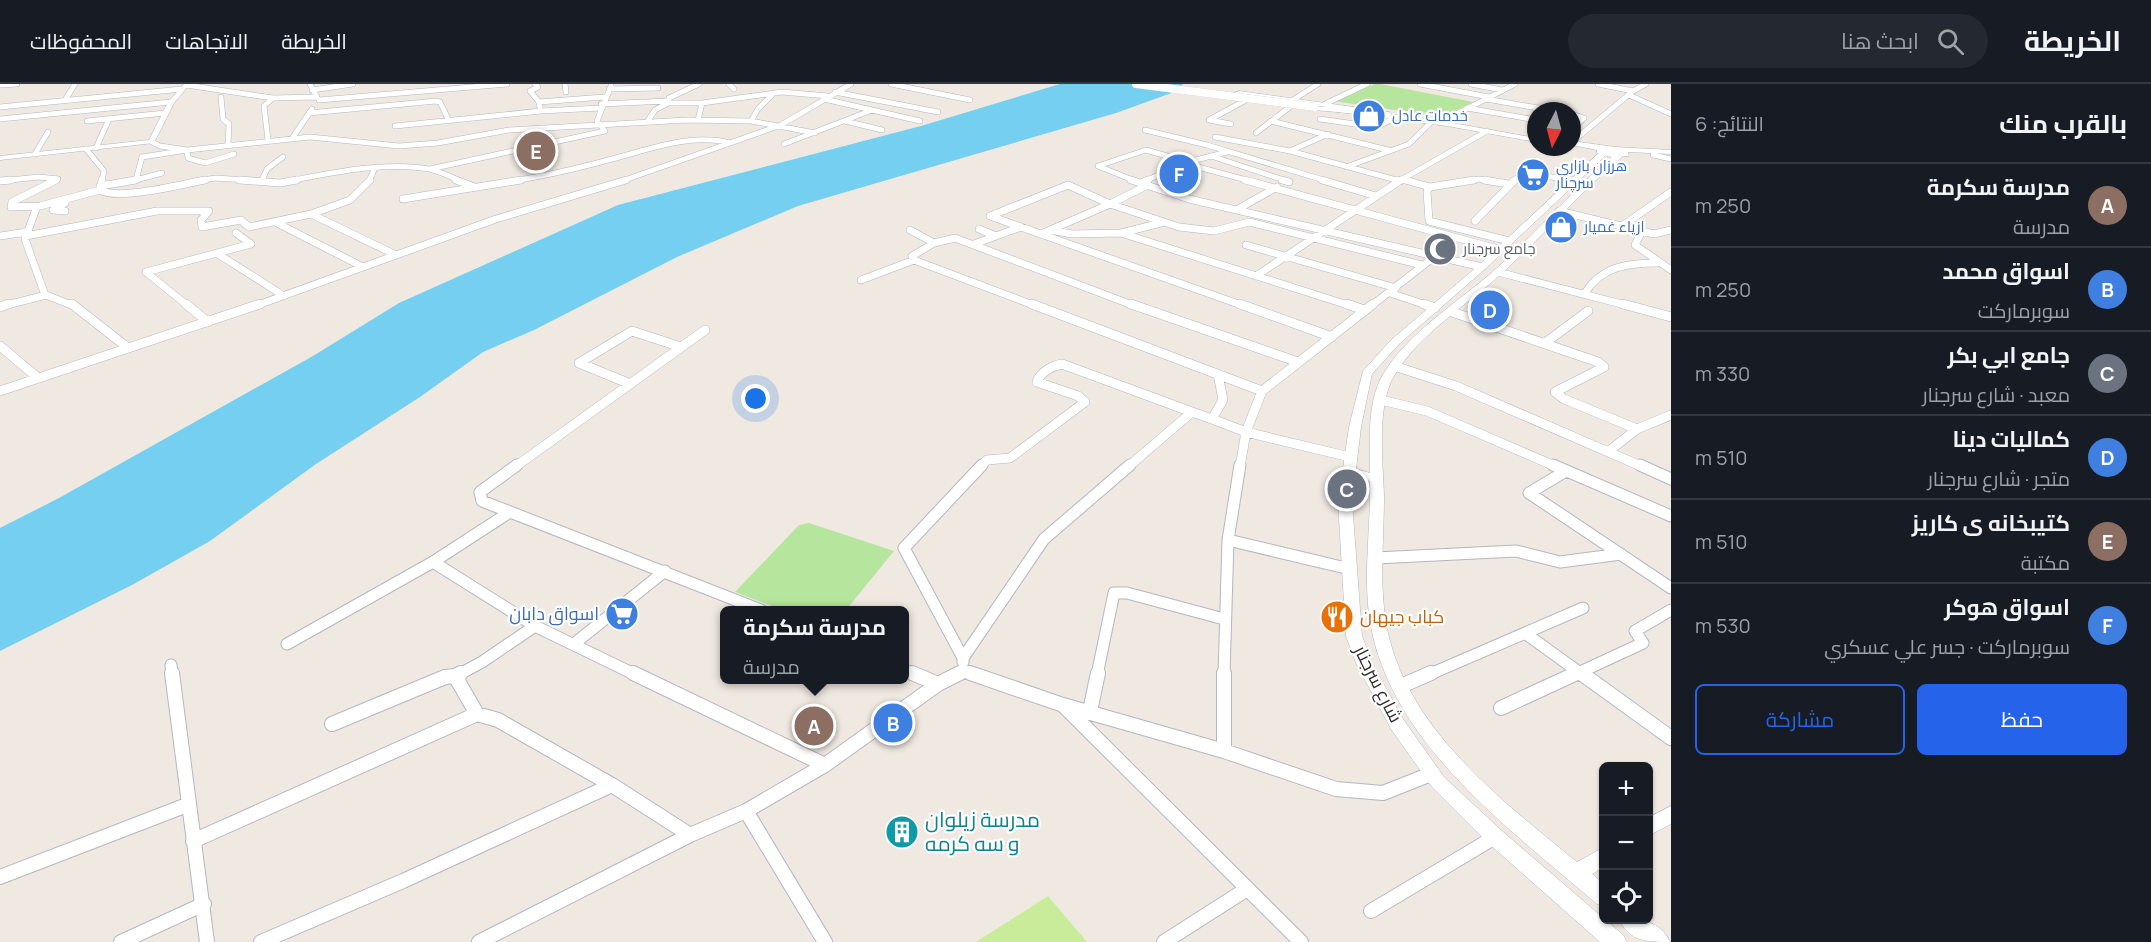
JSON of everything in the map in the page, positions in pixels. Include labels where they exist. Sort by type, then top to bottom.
[{"type":"main road","points":[[1136,84],[1443,121],[1527,136]]},
{"type":"main road","points":[[1146,84],[1527,137]]},
{"type":"main road","points":[[1581,146],[1610,154],[1671,155]]},
{"type":"main road","points":[[1610,154],[1671,155]]},
{"type":"street","points":[[0,86],[17,84]]},
{"type":"street","points":[[66,100],[75,84]]},
{"type":"street","points":[[137,93],[140,84]]},
{"type":"street","points":[[240,91],[244,84]]},
{"type":"street","points":[[318,98],[311,87],[353,84]]},
{"type":"street","points":[[417,84],[420,90]]},
{"type":"street","points":[[1,109],[185,86],[240,91],[273,98],[318,98],[507,84]]},
{"type":"street","points":[[535,84],[538,87],[530,92],[539,102],[541,111]]},
{"type":"street","points":[[565,84],[566,92]]},
{"type":"street","points":[[608,86],[625,84]]},
{"type":"street","points":[[647,122],[655,110],[668,102],[669,98],[699,84]]},
{"type":"street","points":[[729,84],[734,89]]},
{"type":"street","points":[[0,391],[284,296],[496,219],[605,188],[653,169],[730,144],[781,125],[851,84]]},
{"type":"street","points":[[891,84],[970,100]]},
{"type":"street","points":[[1256,133],[1318,84]]},
{"type":"street","points":[[1325,104],[1367,84]]},
{"type":"street","points":[[1420,84],[1527,106]]},
{"type":"street","points":[[1471,84],[1502,90]]},
{"type":"street","points":[[1443,121],[1515,84]]},
{"type":"street","points":[[1598,84],[1631,93],[1671,114]]},
{"type":"street","points":[[1581,136],[1631,93],[1646,84]]},
{"type":"street","points":[[152,142],[171,102],[185,86]]},
{"type":"street","points":[[608,86],[658,88]]},
{"type":"street","points":[[65,211],[53,210],[101,189],[130,193],[211,178],[280,183],[375,168],[430,169],[457,161],[605,131],[597,120],[608,86]]},
{"type":"street","points":[[1253,95],[1259,90]]},
{"type":"street","points":[[835,92],[938,112]]},
{"type":"street","points":[[1350,111],[1330,111],[1292,103],[1253,95],[1236,93],[1230,96],[1245,100],[1292,103],[1325,104],[1389,114]]},
{"type":"street","points":[[751,121],[760,106],[773,94]]},
{"type":"street","points":[[395,126],[448,119],[600,106],[668,102],[702,103],[773,94],[826,97],[920,121]]},
{"type":"street","points":[[221,97],[223,119],[229,124],[228,144]]},
{"type":"street","points":[[268,140],[264,106],[273,98]]},
{"type":"street","points":[[293,137],[318,98]]},
{"type":"street","points":[[539,102],[604,98]]},
{"type":"street","points":[[1207,145],[1231,124],[1209,120],[1245,100]]},
{"type":"street","points":[[309,113],[436,101],[440,102],[448,119]]},
{"type":"street","points":[[0,118],[171,102]]},
{"type":"street","points":[[698,120],[702,103]]},
{"type":"street","points":[[1467,108],[1527,118]]},
{"type":"street","points":[[784,144],[873,110]]},
{"type":"street","points":[[1309,128],[1330,111]]},
{"type":"street","points":[[87,121],[165,113]]},
{"type":"street","points":[[499,115],[509,130]]},
{"type":"street","points":[[1320,119],[1376,127],[1397,117]]},
{"type":"street","points":[[96,148],[109,119]]},
{"type":"street","points":[[136,180],[142,156],[293,137],[324,137],[399,146],[438,143],[509,130],[698,120],[751,121],[815,133]]},
{"type":"street","points":[[845,121],[882,130]]},
{"type":"street","points":[[1271,121],[1309,128],[1388,150]]},
{"type":"street","points":[[1346,169],[1388,150],[1409,144],[1431,122]]},
{"type":"street","points":[[1357,133],[1363,125]]},
{"type":"street","points":[[1144,130],[1229,151],[1376,196]]},
{"type":"street","points":[[1256,276],[1401,180],[1487,131]]},
{"type":"street","points":[[35,154],[48,132]]},
{"type":"street","points":[[1290,151],[1328,134]]},
{"type":"street","points":[[1215,137],[1290,151],[1346,169],[1430,187],[1479,179],[1508,184]]},
{"type":"street","points":[[403,199],[551,175],[684,140],[711,138],[730,144]]},
{"type":"street","points":[[0,158],[152,142],[160,146],[187,150]]},
{"type":"street","points":[[86,149],[104,171],[101,189]]},
{"type":"street","points":[[187,150],[188,158],[205,162],[234,154]]},
{"type":"street","points":[[1482,267],[1189,199],[1098,166],[1146,150],[1275,188],[1504,245]]},
{"type":"street","points":[[1041,234],[1110,204],[1143,184],[1188,163],[1229,151]]},
{"type":"street","name":"شارع سرجنار","points":[[1610,154],[1572,181],[1482,267],[1395,342],[1367,374],[1359,402],[1345,501],[1351,618],[1364,663],[1397,724],[1431,774],[1495,837],[1616,942]]},
{"type":"street","name":"شارع سرجنار","points":[[1599,893],[1463,774],[1417,715],[1401,686],[1383,643],[1378,607],[1377,479],[1381,400],[1386,379],[1394,366],[1541,231],[1610,154]]},
{"type":"street","points":[[1211,156],[1289,182]]},
{"type":"street","points":[[262,180],[267,169],[283,157]]},
{"type":"street","points":[[1219,168],[1231,162]]},
{"type":"street","points":[[0,236],[26,234],[172,210],[209,212],[201,220],[202,227],[241,220],[249,227],[311,214],[352,200],[372,180],[375,168]]},
{"type":"street","points":[[430,169],[474,187]]},
{"type":"street","points":[[1475,221],[1500,198],[1508,184],[1527,172],[1572,181]]},
{"type":"street","points":[[0,181],[39,177],[58,179],[10,205],[17,210],[36,209],[162,173]]},
{"type":"street","points":[[1238,209],[1275,188],[1307,176]]},
{"type":"street","points":[[1325,180],[1333,176]]},
{"type":"street","points":[[1257,213],[1249,222],[1229,231],[1200,230],[1162,223],[1110,204],[1068,185],[990,216],[1332,337]]},
{"type":"street","points":[[1430,187],[1427,191],[1429,221],[1504,245]]},
{"type":"street","points":[[1622,226],[1669,195]]},
{"type":"street","points":[[36,209],[26,234],[45,295]]},
{"type":"street","points":[[1559,211],[1654,234],[1671,230]]},
{"type":"street","points":[[311,214],[396,255]]},
{"type":"street","points":[[275,222],[363,267]]},
{"type":"street","points":[[1249,222],[1422,265]]},
{"type":"street","points":[[1049,230],[1072,234],[1121,233],[1162,223]]},
{"type":"street","points":[[974,244],[1021,227]]},
{"type":"street","points":[[1525,227],[1541,231]]},
{"type":"street","points":[[979,229],[996,236]]},
{"type":"street","points":[[910,230],[934,243]]},
{"type":"street","points":[[1642,231],[1635,245],[1671,270]]},
{"type":"street","points":[[208,321],[146,272],[250,244],[236,233]]},
{"type":"street","points":[[1121,233],[1364,310]]},
{"type":"street","points":[[914,260],[912,256],[934,243],[955,238],[1122,301],[1298,362]]},
{"type":"street","points":[[1246,246],[1393,291],[1435,308]]},
{"type":"street","points":[[218,254],[284,296]]},
{"type":"street","points":[[1224,751],[1224,618],[1228,540],[1246,432],[1262,391],[1434,257]]},
{"type":"street","points":[[861,280],[914,260],[1262,391]]},
{"type":"street","points":[[1585,293],[1590,284],[1614,267],[1632,263],[1658,263]]},
{"type":"street","points":[[1498,272],[1671,317]]},
{"type":"street","points":[[0,307],[45,295],[68,302],[128,348]]},
{"type":"street","points":[[1545,343],[1588,311]]},
{"type":"street","points":[[1452,312],[1598,362],[1604,367],[1555,393],[1564,399],[1637,429]]},
{"type":"street","points":[[705,330],[628,383],[480,492],[482,501],[751,606]]},
{"type":"street","points":[[628,383],[579,363],[632,331],[681,347]]},
{"type":"street","points":[[0,347],[38,378]]},
{"type":"street","points":[[1377,479],[1349,464],[1246,432],[1062,364],[1053,366],[1038,378],[1037,382],[1078,396],[1085,402],[1010,458],[987,460],[904,548],[964,665],[1063,705],[1224,751],[1310,782],[1361,793],[1383,794],[1431,774]]},
{"type":"street","points":[[1394,366],[1456,387],[1609,450],[1671,479]]},
{"type":"street","points":[[1212,419],[1223,400],[1218,374]]},
{"type":"street","points":[[1381,400],[1426,411],[1671,516]]},
{"type":"street","points":[[479,942],[690,835],[746,811],[825,765],[964,665],[1044,539],[1192,412]]},
{"type":"street","points":[[1609,450],[1637,429],[1671,415]]},
{"type":"street","points":[[1566,471],[1529,493],[1671,588]]},
{"type":"street","points":[[287,644],[433,562],[510,512]]},
{"type":"street","points":[[1228,540],[1350,569]]},
{"type":"street","points":[[1376,558],[1516,550],[1560,562],[1621,554]]},
{"type":"street","points":[[433,562],[535,626],[825,765]]},
{"type":"street","points":[[574,643],[665,571]]},
{"type":"street","points":[[1090,711],[1114,593],[1126,593],[1224,618]]},
{"type":"street","points":[[1401,686],[1583,608]]},
{"type":"street","points":[[1501,708],[1643,643],[1635,631],[1671,610]]},
{"type":"street","points":[[332,724],[445,677],[455,676],[482,662],[535,626]]},
{"type":"street","points":[[1526,634],[1671,738]]},
{"type":"street","points":[[171,666],[187,805],[204,904],[207,942]]},
{"type":"street","points":[[909,672],[938,684]]},
{"type":"street","points":[[455,676],[477,714]]},
{"type":"street","points":[[1063,705],[1301,942]]},
{"type":"street","points":[[193,841],[477,714],[498,720],[612,785],[690,835]]},
{"type":"street","points":[[261,942],[404,881],[612,785]]},
{"type":"street","points":[[0,877],[187,805]]},
{"type":"street","points":[[746,811],[825,942]]},
{"type":"street","points":[[1653,825],[1671,814]]},
{"type":"street","points":[[1371,911],[1495,837]]},
{"type":"street","points":[[1576,873],[1599,859]]},
{"type":"street","points":[[1164,942],[1246,889]]},
{"type":"street","points":[[121,942],[204,904]]},
{"type":"street","points":[[1635,924],[1659,942]]},
{"type":"green space","points":[[1375,84],[1473,102],[1443,117],[1333,101]]},
{"type":"green space","points":[[809,523],[894,551],[849,606],[772,606],[735,592],[799,525]]},
{"type":"green space","points":[[1048,896],[1087,942],[976,942]]},
{"type":"water","points":[[1060,84],[1183,84],[1177,91],[1116,113],[798,206],[677,257],[534,330],[483,352],[420,397],[316,464],[210,541],[132,585],[0,651],[0,528],[59,498],[313,356],[399,303],[618,205],[921,126]]},
{"type":"place","name":"خدمات عادل","points":[[1369,116]]},
{"type":"place","name":"كتيبخانه ى كاريز","points":[[536,151]]},
{"type":"place","name":"اسواق هوكر","points":[[1179,174]]},
{"type":"place","name":"هرزان بازاری سرچنار","points":[[1533,175]]},
{"type":"place","name":"ازياء غميار","points":[[1561,227]]},
{"type":"place","name":"جامع سرجنار","points":[[1440,249]]},
{"type":"place","name":"كماليات دينا","points":[[1490,310]]},
{"type":"place","name":"جامع ابي بكر","points":[[1347,489]]},
{"type":"place","name":"اسواق دابان","points":[[622,614]]},
{"type":"place","name":"كباب جيهان","points":[[1337,617]]},
{"type":"place","name":"اسواق محمد","points":[[893,723]]},
{"type":"place","name":"مدرسة سكرمة","points":[[814,726]]},
{"type":"place","name":"مدرسة زيلوان و سه كرمه","points":[[902,832]]}]
